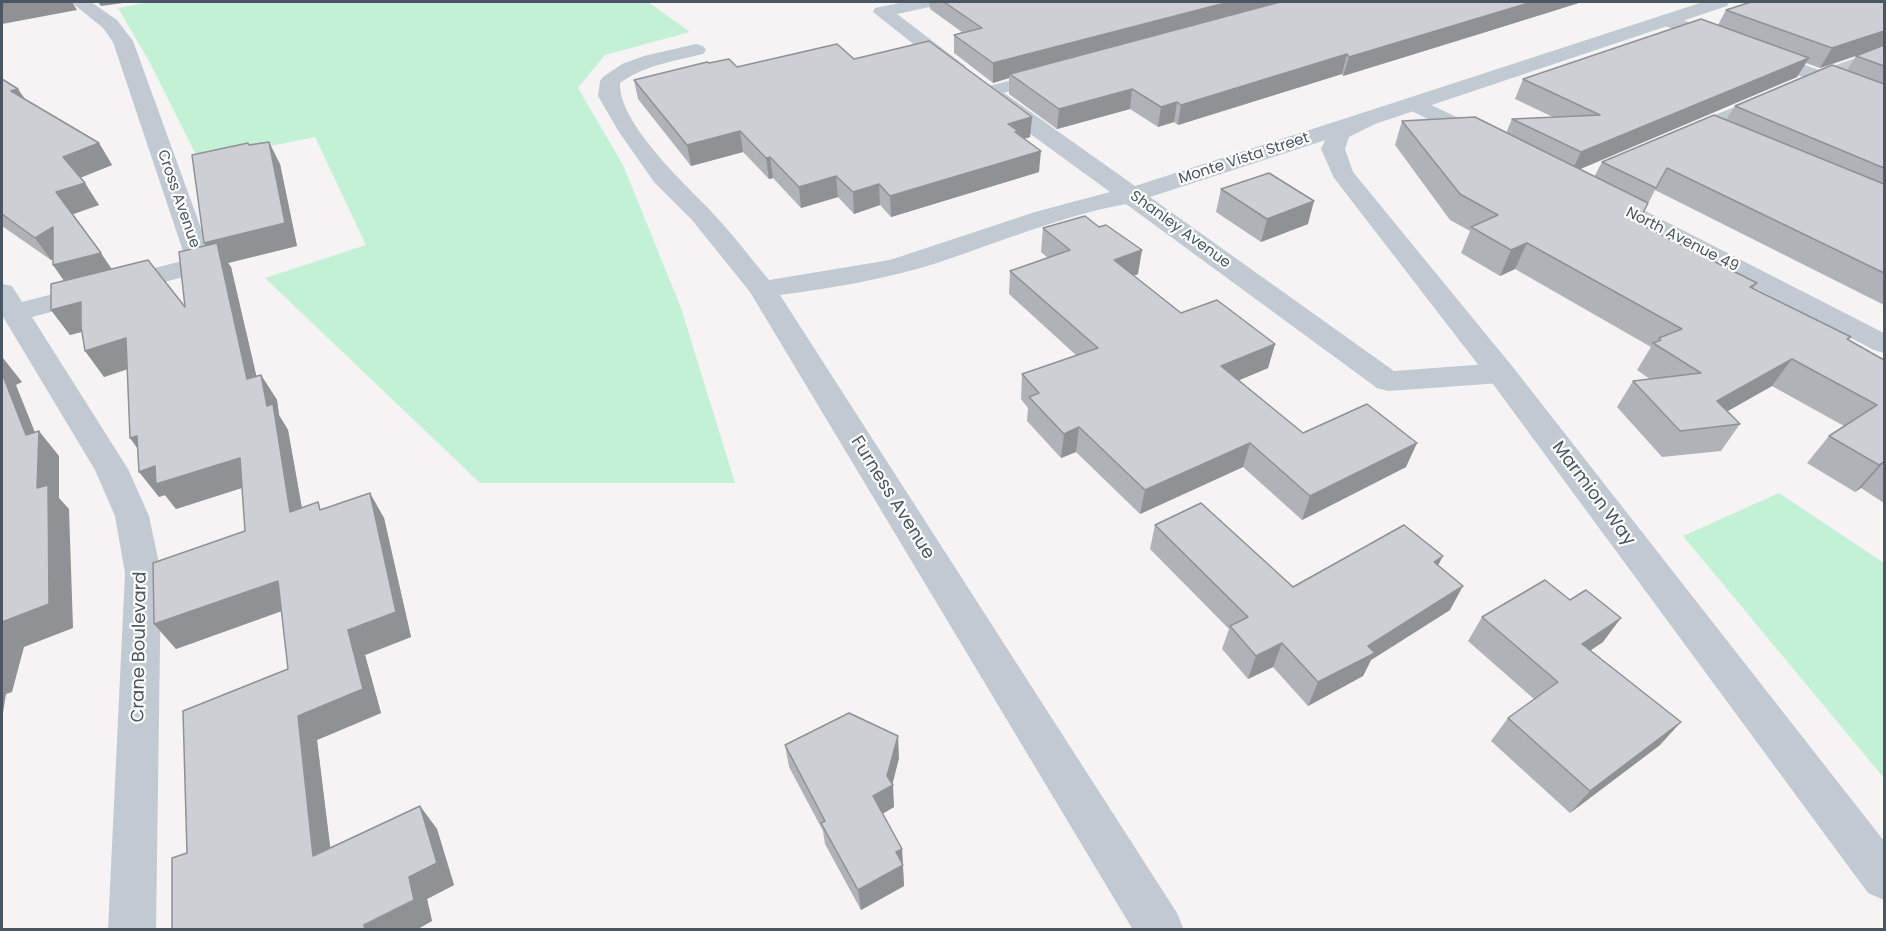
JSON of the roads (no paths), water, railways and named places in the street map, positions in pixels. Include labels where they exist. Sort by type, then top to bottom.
[{"type":"street","name":"Cross Avenue","points":[[8,302],[201,264],[123,41],[110,24],[80,2]]},
{"type":"street","name":"Shanley Avenue","points":[[927,2],[882,12],[987,92],[1133,195],[1388,381],[1501,373]]},
{"type":"street","name":"Monte Vista Street","points":[[762,289],[837,279],[897,266],[1096,201],[1133,195],[1416,104],[1720,2]]},
{"type":"street","points":[[1667,20],[1884,101]]},
{"type":"street","name":"Furness Avenue","points":[[696,50],[657,58],[624,69],[610,81],[609,96],[630,132],[662,177],[701,215],[762,289],[1160,930]]},
{"type":"street","points":[[1416,104],[1508,151]]},
{"type":"street","name":"Marmion Way","points":[[1367,119],[1339,134],[1333,149],[1342,173],[1501,373],[1884,877]]},
{"type":"street","name":"North Avenue 49","points":[[1580,188],[1884,344]]},
{"type":"street","name":"Crane Boulevard","points":[[8,302],[111,468],[132,516],[143,573],[132,930]]},
{"type":"lane","points":[[1669,141],[1819,77],[1884,53]]},
{"type":"lane","points":[[987,92],[1055,74]]},
{"type":"lane","points":[[1702,127],[1724,136]]}]
